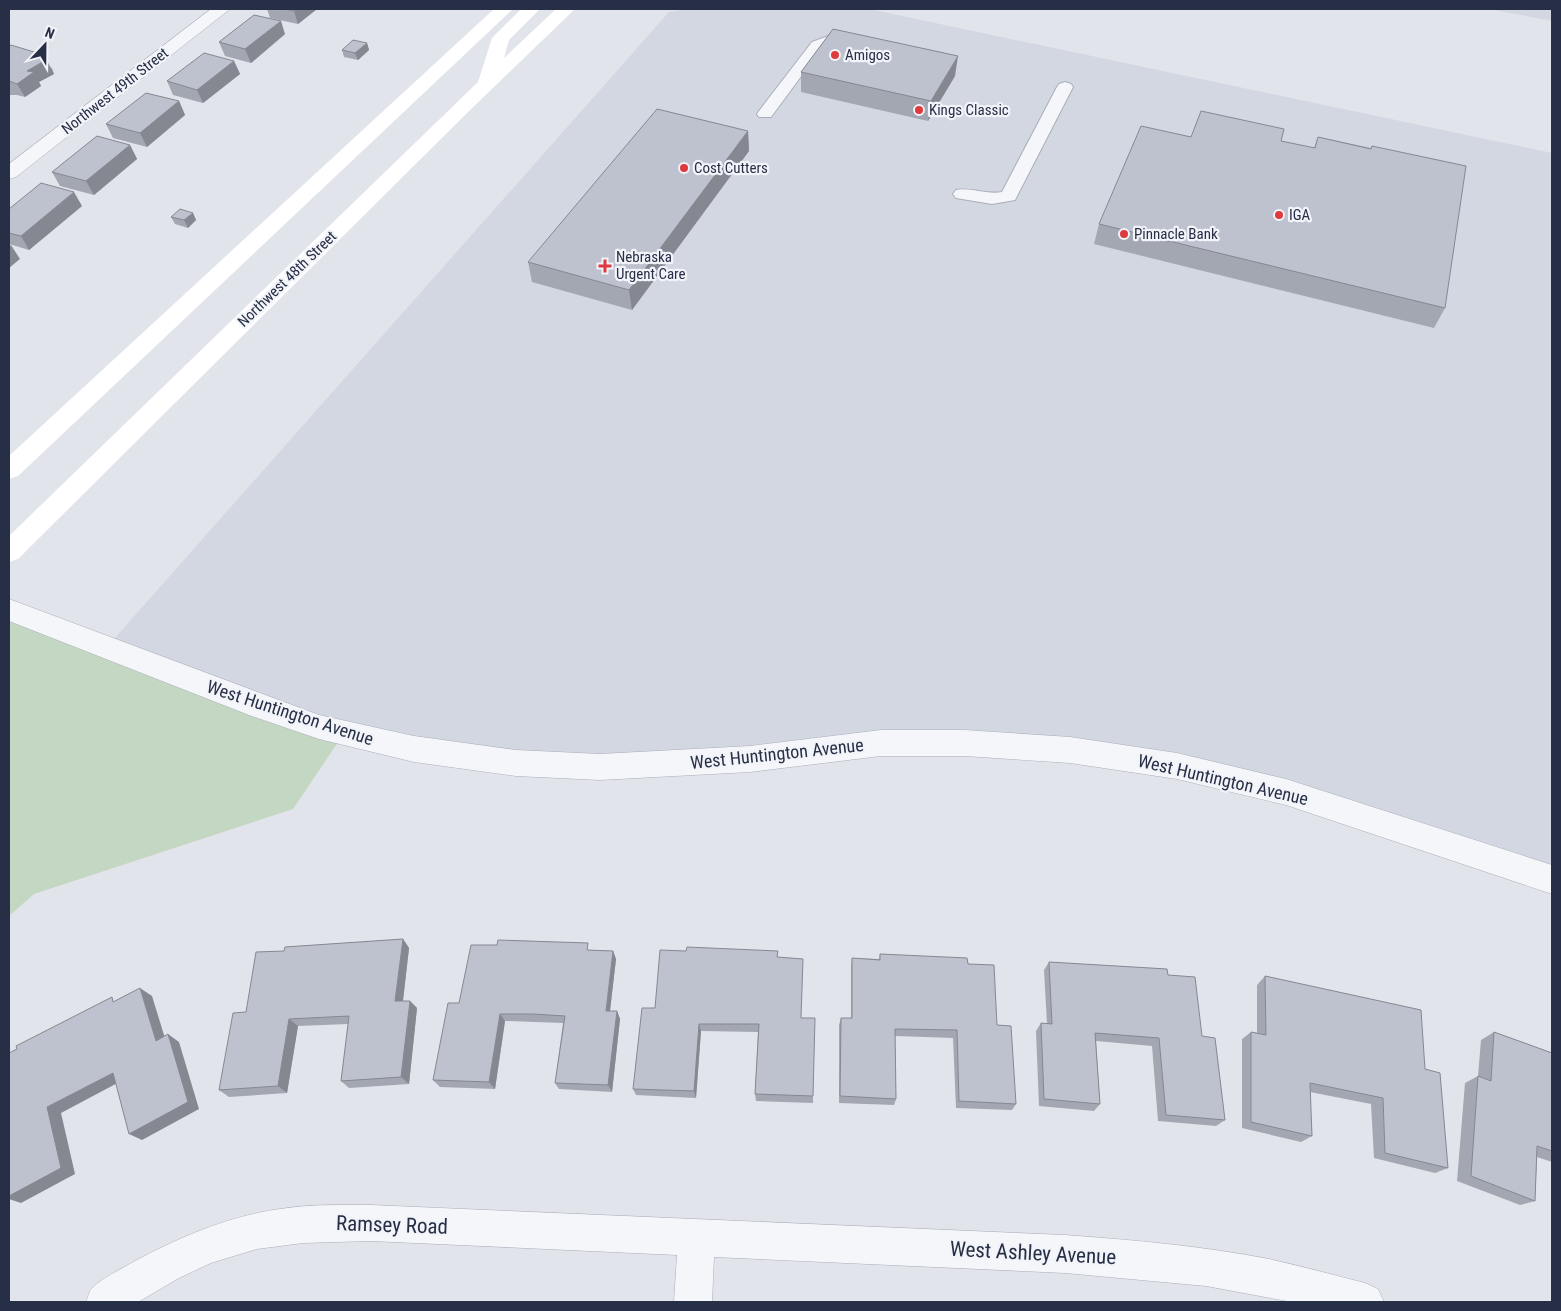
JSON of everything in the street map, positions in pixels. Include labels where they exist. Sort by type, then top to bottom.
[{"type":"main road","points":[[9,470],[504,9]]},
{"type":"main road","points":[[487,83],[501,38],[531,9]]},
{"type":"main road","name":"Northwest 48th Street","points":[[9,552],[487,83],[566,9]]},
{"type":"street","name":"Northwest 49th Street","points":[[13,166],[221,9]]},
{"type":"street","name":"West Huntington Avenue","points":[[9,610],[311,724],[414,749],[516,763],[600,767],[750,759],[881,743],[965,743],[1070,750],[1177,766],[1286,792],[1552,880]]},
{"type":"street","name":"Ramsey Road","points":[[105,1302],[145,1277],[182,1258],[247,1233],[279,1227],[325,1223],[371,1223],[697,1237]]},
{"type":"street","points":[[693,1302],[697,1237]]},
{"type":"street","name":"West Ashley Avenue","points":[[697,1237],[1134,1259],[1206,1267],[1270,1278],[1365,1302]]},
{"type":"lane","points":[[765,114],[817,45],[843,39],[870,43]]},
{"type":"lane","points":[[962,194],[986,199],[998,199],[1009,196],[1065,87]]},
{"type":"shaded area","points":[[689,9],[869,9],[1552,153],[1552,880],[1402,830],[1070,750],[750,759],[414,749],[106,648],[669,12]]},
{"type":"shaded area","points":[[1489,9],[1552,9],[1552,21]]},
{"type":"green space","points":[[9,610],[106,648],[345,732],[293,809],[34,894],[9,916]]},
{"type":"building","points":[[254,15],[281,21],[245,49],[219,42]]},
{"type":"building","points":[[833,29],[958,56],[931,101],[801,72]]},
{"type":"building","points":[[353,40],[367,43],[355,53],[342,50]]},
{"type":"building","points":[[11,45],[44,55],[39,58],[46,60],[27,71],[34,72],[17,84],[9,81],[9,47]]},
{"type":"building","points":[[204,53],[234,61],[197,90],[167,81]]},
{"type":"building","points":[[146,93],[179,101],[140,133],[106,124]]},
{"type":"building","points":[[657,109],[748,131],[629,290],[528,262]]},
{"type":"building","name":"IGA","points":[[1201,111],[1284,129],[1281,141],[1315,148],[1318,137],[1371,149],[1372,146],[1466,166],[1445,308],[1099,224],[1141,126],[1191,137]]},
{"type":"building","points":[[97,136],[130,145],[86,181],[52,172]]},
{"type":"building","points":[[41,183],[74,192],[21,236],[9,233],[9,209]]},
{"type":"building","points":[[180,209],[193,213],[184,220],[171,217]]},
{"type":"building","points":[[403,939],[395,1001],[410,1001],[401,1077],[341,1081],[349,1016],[289,1019],[278,1086],[219,1090],[233,1013],[246,1012],[256,952],[284,951],[285,947]]},
{"type":"building","points":[[498,940],[588,943],[587,950],[613,951],[606,1011],[617,1011],[608,1085],[555,1083],[565,1016],[533,1014],[500,1014],[489,1082],[433,1080],[448,1003],[459,1003],[471,945],[497,945]]},
{"type":"building","points":[[687,947],[778,951],[777,957],[803,959],[801,1018],[815,1018],[813,1096],[755,1094],[759,1024],[699,1024],[694,1091],[633,1089],[642,1008],[655,1008],[660,950],[686,951]]},
{"type":"building","points":[[880,954],[967,958],[968,964],[994,965],[997,1025],[1011,1026],[1016,1104],[959,1101],[957,1030],[895,1029],[896,1099],[840,1096],[841,1018],[852,1018],[852,958],[880,960]]},
{"type":"building","points":[[1049,962],[1167,969],[1168,975],[1195,977],[1202,1036],[1215,1038],[1225,1120],[1166,1115],[1159,1038],[1095,1033],[1100,1104],[1044,1099],[1041,1023],[1052,1024]]},
{"type":"building","points":[[1265,976],[1421,1010],[1425,1069],[1440,1073],[1448,1168],[1385,1153],[1383,1098],[1310,1083],[1312,1136],[1251,1122],[1251,1032],[1266,1035]]},
{"type":"building","points":[[140,988],[156,1041],[168,1034],[188,1102],[129,1134],[113,1073],[47,1107],[61,1168],[9,1196],[9,1053],[17,1049],[16,1046],[112,997],[113,1002]]},
{"type":"building","points":[[1494,1032],[1552,1053],[1552,1151],[1537,1146],[1535,1201],[1471,1176],[1478,1076],[1491,1081]]},
{"type":"place","name":"Amigos","points":[[835,55]]},
{"type":"place","name":"Kings Classic","points":[[919,110]]},
{"type":"place","name":"Cost Cutters","points":[[684,168]]},
{"type":"place","name":"IGA","points":[[1279,215]]},
{"type":"place","name":"Pinnacle Bank","points":[[1124,234]]},
{"type":"place","name":"Nebraska Urgent Care","points":[[605,266]]}]
